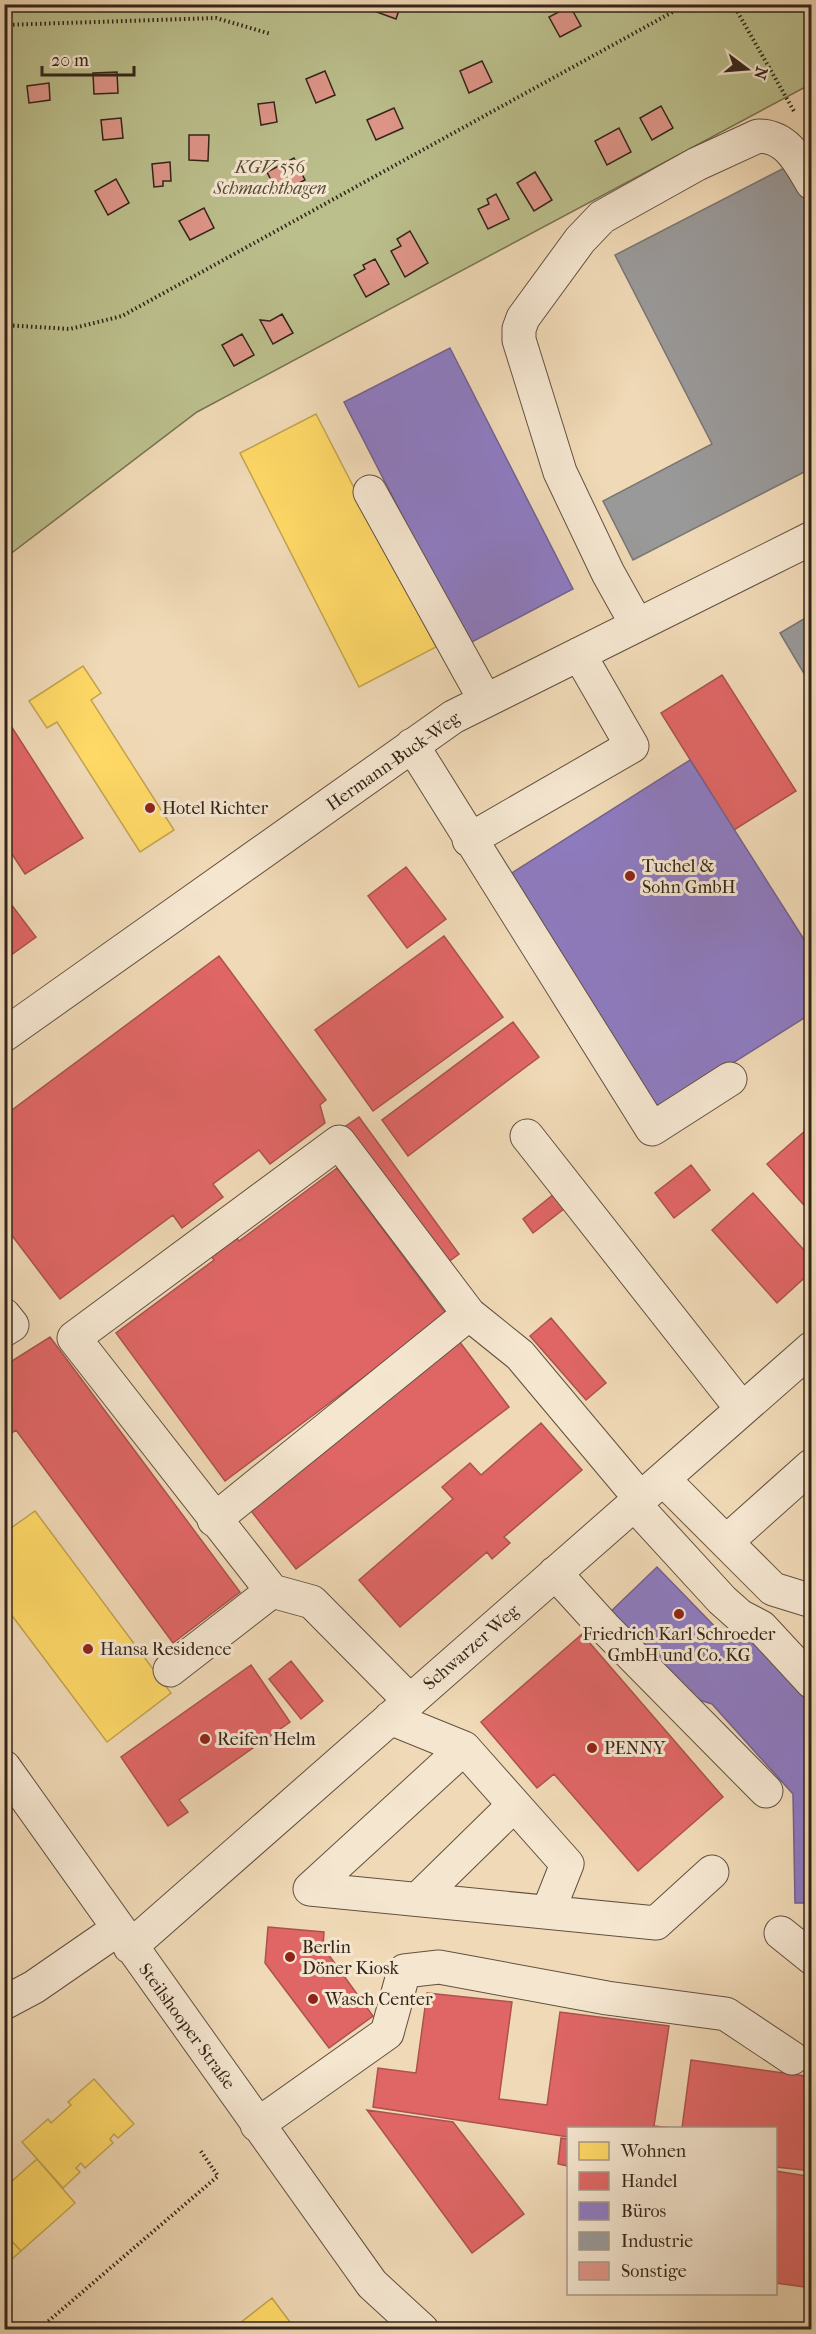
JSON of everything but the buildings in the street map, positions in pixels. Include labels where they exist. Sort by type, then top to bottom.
[{"type":"street","points":[[637,625],[608,573],[560,472],[519,340],[519,329],[523,318],[580,240],[602,217],[698,164],[758,136],[766,136],[774,138],[790,149],[812,183]]},
{"type":"street","points":[[370,492],[485,700]]},
{"type":"street","name":"Hermann-Buck-Weg","points":[[4,1035],[453,717],[812,537]]},
{"type":"street","points":[[469,840],[632,746],[579,654]]},
{"type":"street","points":[[412,745],[469,840],[652,1129],[730,1079]]},
{"type":"street","points":[[527,1136],[742,1409]]},
{"type":"street","points":[[548,1912],[567,1864],[464,1748],[400,1709],[312,1602],[272,1591],[214,1520],[74,1338],[339,1142],[469,1314],[520,1355],[646,1494],[722,1600],[740,1616],[761,1627],[812,1682]]},
{"type":"street","points":[[214,1520],[469,1314]]},
{"type":"street","points":[[4,1315],[12,1325],[4,1330]]},
{"type":"street","name":"Schwarzer Weg","points":[[4,2003],[124,1938],[400,1709],[811,1348]]},
{"type":"street","points":[[726,1542],[811,1466]]},
{"type":"street","points":[[646,1494],[726,1542],[773,1589],[812,1601]]},
{"type":"street","points":[[555,1573],[604,1628],[766,1791]]},
{"type":"street","points":[[170,1671],[272,1591]]},
{"type":"street","points":[[464,1748],[310,1889],[656,1923],[712,1872]]},
{"type":"street","name":"Steilshooper Straße","points":[[4,1767],[372,2284],[422,2330]]},
{"type":"street","points":[[418,1899],[514,1805]]},
{"type":"street","points":[[782,1933],[812,1958]]},
{"type":"street","points":[[257,2124],[387,2033],[404,1971],[439,1967],[607,1998],[726,2014],[792,2058]]},
{"type":"street","name":"Steilshooper Straße","points":[[372,2284],[391,2330]]},
{"type":"path","points":[[4,325],[70,329],[122,316],[687,4]]},
{"type":"path","points":[[733,4],[800,123]]},
{"type":"path","points":[[4,25],[216,18],[271,34]]},
{"type":"path","points":[[38,2330],[218,2176],[200,2150]]},
{"type":"green space","name":"KGV 556 Schmachthagen","points":[[5,5],[811,5],[811,84],[197,412],[5,558]]},
{"type":"place","name":"Hotel Richter","points":[[150,808]]},
{"type":"place","name":"Tuchel & Sohn GmbH","points":[[630,876]]},
{"type":"place","name":"Friedrich Karl Schroeder GmbH und Co. KG","points":[[679,1614]]},
{"type":"place","name":"Hansa Residence","points":[[88,1649]]},
{"type":"place","name":"Reifen Helm","points":[[205,1739]]},
{"type":"place","name":"PENNY","points":[[592,1748]]},
{"type":"place","name":"Berlin Döner Kiosk","points":[[290,1957]]},
{"type":"place","name":"Wasch Center","points":[[313,1999]]}]
